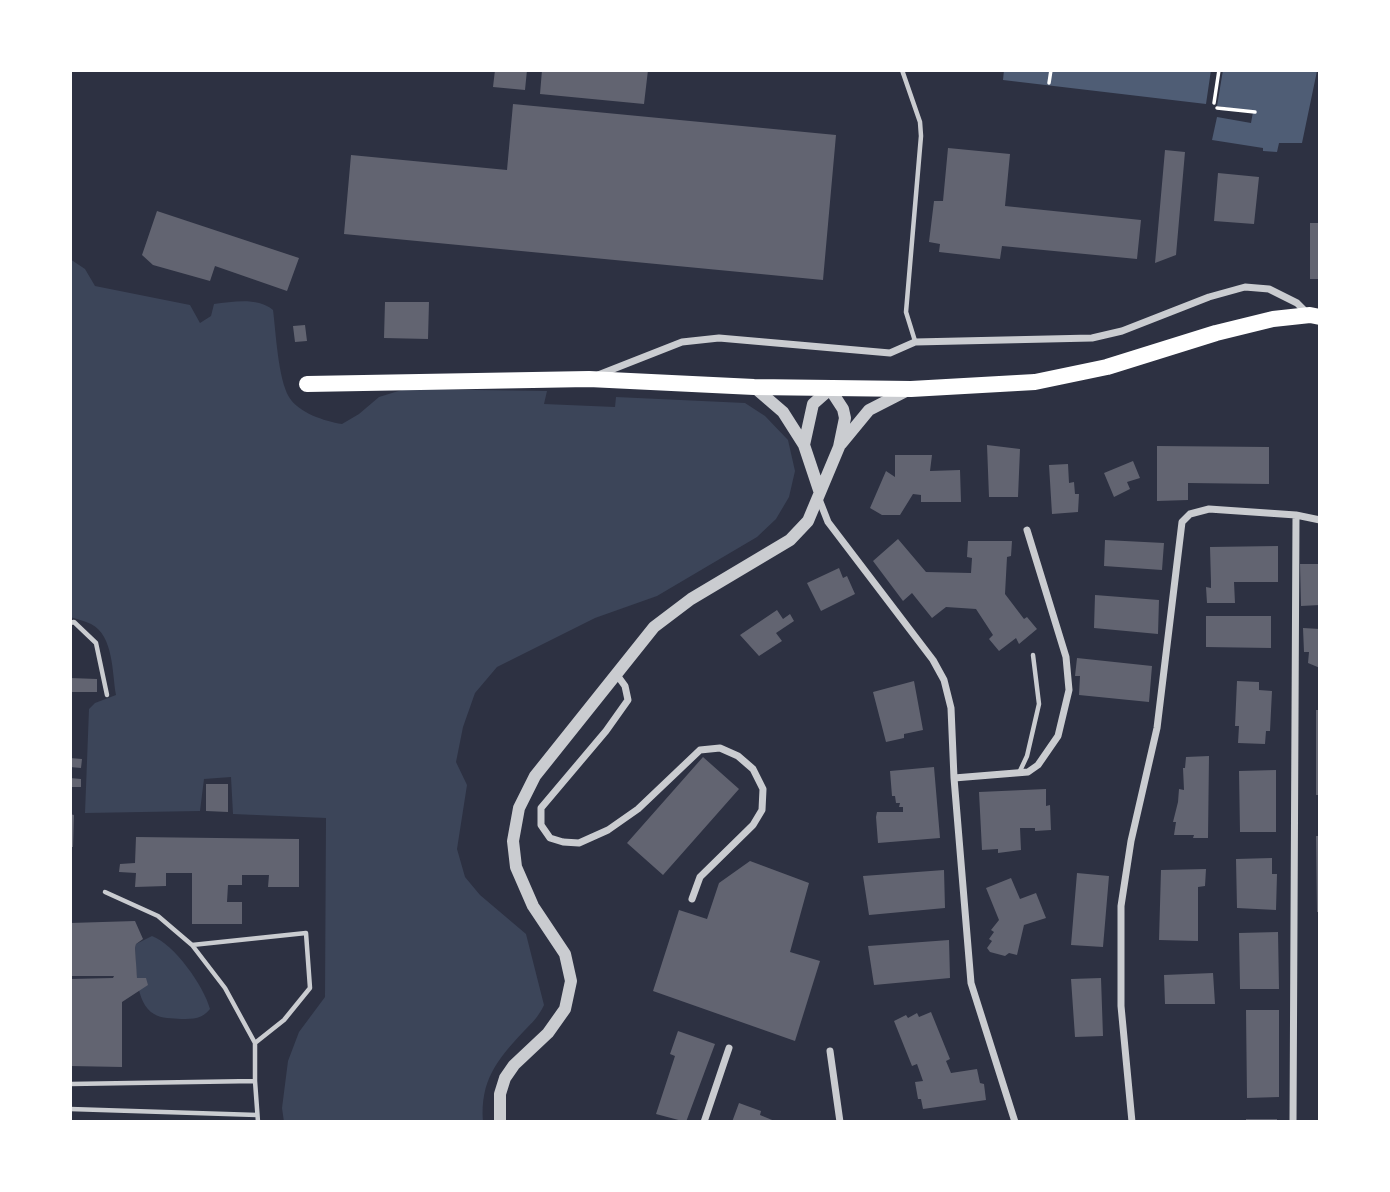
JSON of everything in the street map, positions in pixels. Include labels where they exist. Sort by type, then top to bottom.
[{"type":"main road","points":[[307,384],[589,379],[754,387],[911,389],[1035,382],[1107,367],[1216,333],[1273,319],[1315,316]]},
{"type":"street","points":[[589,379],[682,342],[719,338],[890,353],[915,342],[1092,338],[1122,331],[1245,286],[1269,289],[1315,316]]},
{"type":"street","points":[[754,387],[783,412],[804,445],[828,522],[933,660],[944,680],[951,708],[954,779],[971,984],[1015,1122]]},
{"type":"street","points":[[500,1122],[500,1094],[505,1078],[514,1065],[548,1033],[565,1009],[571,981],[565,954],[533,906],[516,867],[513,841],[519,808],[535,776],[654,627],[670,614],[790,540],[808,521],[839,447],[845,418],[843,409],[830,389],[813,404],[804,445]]},
{"type":"street","points":[[839,447],[869,410],[911,389]]},
{"type":"street","points":[[1132,1122],[1121,1006],[1121,906],[1131,841],[1157,728],[1180,528],[1190,514],[1199,510],[1296,515],[1320,520]]},
{"type":"street","points":[[1293,1122],[1296,515]]},
{"type":"street","points":[[954,779],[1028,772],[1038,765],[1058,736],[1069,690],[1066,657],[1027,530]]},
{"type":"street","points":[[617,675],[625,686],[628,700],[606,731],[541,808],[541,825],[550,838],[579,843],[608,830],[638,809],[700,750],[720,748],[738,756],[753,769],[763,789],[762,810],[753,825],[701,877],[692,899]]},
{"type":"street","points":[[704,1122],[729,1048]]},
{"type":"street","points":[[830,1051],[840,1122]]},
{"type":"lane","points":[[902,70],[920,122],[921,136],[906,312],[915,342]]},
{"type":"lane","points":[[70,622],[74,622],[96,643],[107,695]]},
{"type":"lane","points":[[1018,774],[1027,756],[1039,704],[1033,655]]},
{"type":"lane","points":[[70,1109],[258,1119],[255,1044],[225,988],[192,945],[158,916],[105,892]]},
{"type":"lane","points":[[192,945],[306,933],[310,988],[284,1020],[255,1044]]},
{"type":"lane","points":[[71,1084],[255,1081]]},
{"type":"path","points":[[1049,83],[1051,70]]},
{"type":"path","points":[[1219,70],[1215,105],[1255,112]]},
{"type":"shaded area","points":[[1004,70],[1211,70],[1206,104],[1003,80]]},
{"type":"shaded area","points":[[1223,70],[1320,70],[1317,71],[1302,143],[1279,143],[1277,152],[1212,140],[1217,117],[1251,123],[1253,112],[1217,106]]},
{"type":"shaded area","points":[[70,259],[85,269],[95,286],[190,305],[200,323],[211,316],[214,304],[245,301],[267,306],[273,310],[280,367],[289,397],[305,412],[328,421],[342,424],[379,397],[405,389],[547,391],[544,404],[615,407],[616,397],[745,403],[765,416],[788,440],[795,471],[789,497],[776,519],[757,537],[657,596],[595,618],[497,667],[475,693],[463,727],[456,762],[467,785],[457,849],[465,877],[480,895],[526,934],[544,1005],[492,1072],[484,1094],[483,1122],[284,1122],[282,1108],[288,1061],[299,1032],[325,997],[326,818],[233,814],[231,777],[204,779],[200,811],[85,813],[89,709],[95,703],[116,695],[111,656],[104,637],[91,624],[70,617]]},
{"type":"shaded area","points":[[152,936],[170,948],[195,978],[210,1009],[204,1015],[190,1019],[157,1016],[143,1002],[136,974],[135,948],[136,944]]},
{"type":"building","points":[[495,70],[527,70],[525,90],[493,87]]},
{"type":"building","points":[[542,70],[648,70],[644,104],[540,94]]},
{"type":"building","points":[[513,104],[836,135],[823,280],[344,234],[351,155],[507,170]]},
{"type":"building","points":[[948,148],[1010,154],[1005,206],[1141,220],[1137,259],[1002,246],[1000,259],[939,252],[940,244],[929,242],[934,201],[943,201]]},
{"type":"building","points":[[1165,150],[1185,152],[1176,255],[1155,263]]},
{"type":"building","points":[[1218,173],[1259,177],[1254,224],[1214,221]]},
{"type":"building","points":[[157,211],[299,258],[287,291],[215,266],[210,281],[153,265],[142,255]]},
{"type":"building","points":[[1310,223],[1320,223],[1320,279],[1310,279]]},
{"type":"building","points":[[385,302],[429,302],[428,339],[384,338]]},
{"type":"building","points":[[305,325],[307,341],[295,342],[293,326]]},
{"type":"building","points":[[987,445],[1020,449],[1018,497],[989,497]]},
{"type":"building","points":[[1157,446],[1269,447],[1269,484],[1188,483],[1188,500],[1157,501]]},
{"type":"building","points":[[895,455],[932,455],[930,471],[960,470],[961,502],[921,502],[921,495],[913,494],[900,515],[882,515],[870,508],[886,471],[895,477]]},
{"type":"building","points":[[1133,461],[1140,478],[1127,482],[1130,489],[1114,497],[1104,473]]},
{"type":"building","points":[[1068,464],[1069,483],[1074,482],[1075,494],[1079,494],[1078,512],[1052,514],[1049,465]]},
{"type":"building","points":[[898,539],[926,572],[971,573],[972,558],[967,557],[968,541],[1012,541],[1011,556],[1007,557],[1005,594],[1024,619],[1027,617],[1037,629],[1019,644],[1016,638],[999,651],[989,639],[993,635],[976,609],[946,607],[932,618],[912,593],[903,601],[873,561]]},
{"type":"building","points":[[1105,540],[1164,543],[1162,570],[1104,566]]},
{"type":"building","points":[[1278,546],[1278,582],[1234,582],[1235,603],[1207,603],[1206,587],[1211,588],[1210,547]]},
{"type":"building","points":[[1300,564],[1320,564],[1320,605],[1301,606]]},
{"type":"building","points":[[839,568],[843,578],[847,576],[855,594],[821,611],[807,583]]},
{"type":"building","points":[[1095,595],[1159,600],[1158,634],[1094,628]]},
{"type":"building","points":[[777,610],[783,619],[790,614],[794,621],[776,633],[782,641],[759,656],[740,635]]},
{"type":"building","points":[[1206,616],[1271,616],[1271,648],[1206,647]]},
{"type":"building","points":[[1303,628],[1320,629],[1320,668],[1308,663],[1309,652],[1304,652]]},
{"type":"building","points":[[1077,658],[1152,666],[1149,702],[1079,695],[1080,676],[1075,676]]},
{"type":"building","points":[[70,678],[97,679],[97,692],[70,692]]},
{"type":"building","points":[[914,681],[923,730],[886,742],[873,692]]},
{"type":"building","points":[[1237,681],[1259,682],[1259,690],[1272,691],[1270,731],[1266,731],[1265,744],[1238,743],[1239,726],[1235,726]]},
{"type":"building","points":[[1316,710],[1320,710],[1320,795],[1316,795]]},
{"type":"building","points":[[1209,756],[1208,838],[1174,835],[1176,822],[1173,822],[1179,789],[1184,790],[1183,768],[1186,757]]},
{"type":"building","points":[[703,757],[739,789],[663,875],[627,843]]},
{"type":"building","points":[[70,758],[82,759],[81,768],[70,767]]},
{"type":"building","points":[[934,767],[940,838],[878,843],[877,812],[903,812],[903,807],[899,807],[900,803],[896,803],[895,796],[892,796],[890,771]]},
{"type":"building","points":[[1276,770],[1276,832],[1240,832],[1239,771]]},
{"type":"building","points":[[70,778],[81,779],[81,787],[70,787]]},
{"type":"building","points":[[206,784],[228,784],[228,812],[206,811]]},
{"type":"building","points":[[1046,789],[1051,830],[1020,828],[1021,850],[998,853],[998,849],[982,850],[979,792]]},
{"type":"building","points":[[70,814],[74,815],[73,847],[70,847]]},
{"type":"building","points":[[1316,836],[1320,836],[1320,912],[1317,912]]},
{"type":"building","points":[[136,837],[299,839],[299,887],[268,887],[269,875],[242,875],[242,885],[228,885],[227,902],[242,902],[242,924],[192,924],[192,873],[166,873],[166,886],[135,887],[136,873],[119,872],[120,864],[135,863]]},
{"type":"building","points":[[1272,858],[1272,874],[1277,874],[1276,910],[1237,908],[1236,859]]},
{"type":"building","points":[[750,861],[809,883],[790,952],[820,961],[795,1041],[653,991],[679,910],[707,919],[719,883]]},
{"type":"building","points":[[1206,869],[1205,886],[1198,887],[1198,941],[1159,940],[1161,870]]},
{"type":"building","points":[[944,870],[945,908],[869,915],[863,876]]},
{"type":"building","points":[[1077,873],[1109,876],[1103,947],[1071,945]]},
{"type":"building","points":[[1011,878],[1020,899],[1036,893],[1046,918],[1024,925],[1017,955],[1009,953],[1005,956],[990,952],[987,948],[994,932],[991,930],[999,920],[986,888]]},
{"type":"building","points":[[135,921],[143,939],[135,948],[137,978],[146,978],[148,985],[122,1002],[122,1067],[70,1066],[70,979],[114,976],[70,976],[70,923]]},
{"type":"building","points":[[1278,932],[1279,989],[1240,989],[1239,933]]},
{"type":"building","points":[[949,940],[950,978],[874,985],[868,946]]},
{"type":"building","points":[[1213,973],[1215,1004],[1165,1004],[1164,975]]},
{"type":"building","points":[[1101,978],[1103,1036],[1075,1037],[1071,979]]},
{"type":"building","points":[[1246,1010],[1279,1010],[1279,1097],[1247,1098]]},
{"type":"building","points":[[931,1012],[950,1059],[946,1061],[951,1073],[977,1069],[980,1083],[984,1084],[986,1100],[923,1109],[915,1082],[923,1081],[917,1064],[912,1066],[894,1021],[906,1015],[908,1018],[917,1013],[919,1017]]},
{"type":"building","points":[[678,1031],[715,1044],[686,1122],[656,1114],[675,1056],[670,1054]]},
{"type":"building","points":[[739,1103],[761,1111],[760,1115],[777,1122],[732,1122]]},
{"type":"building","points":[[1246,1119],[1277,1119],[1277,1122],[1246,1122]]}]
